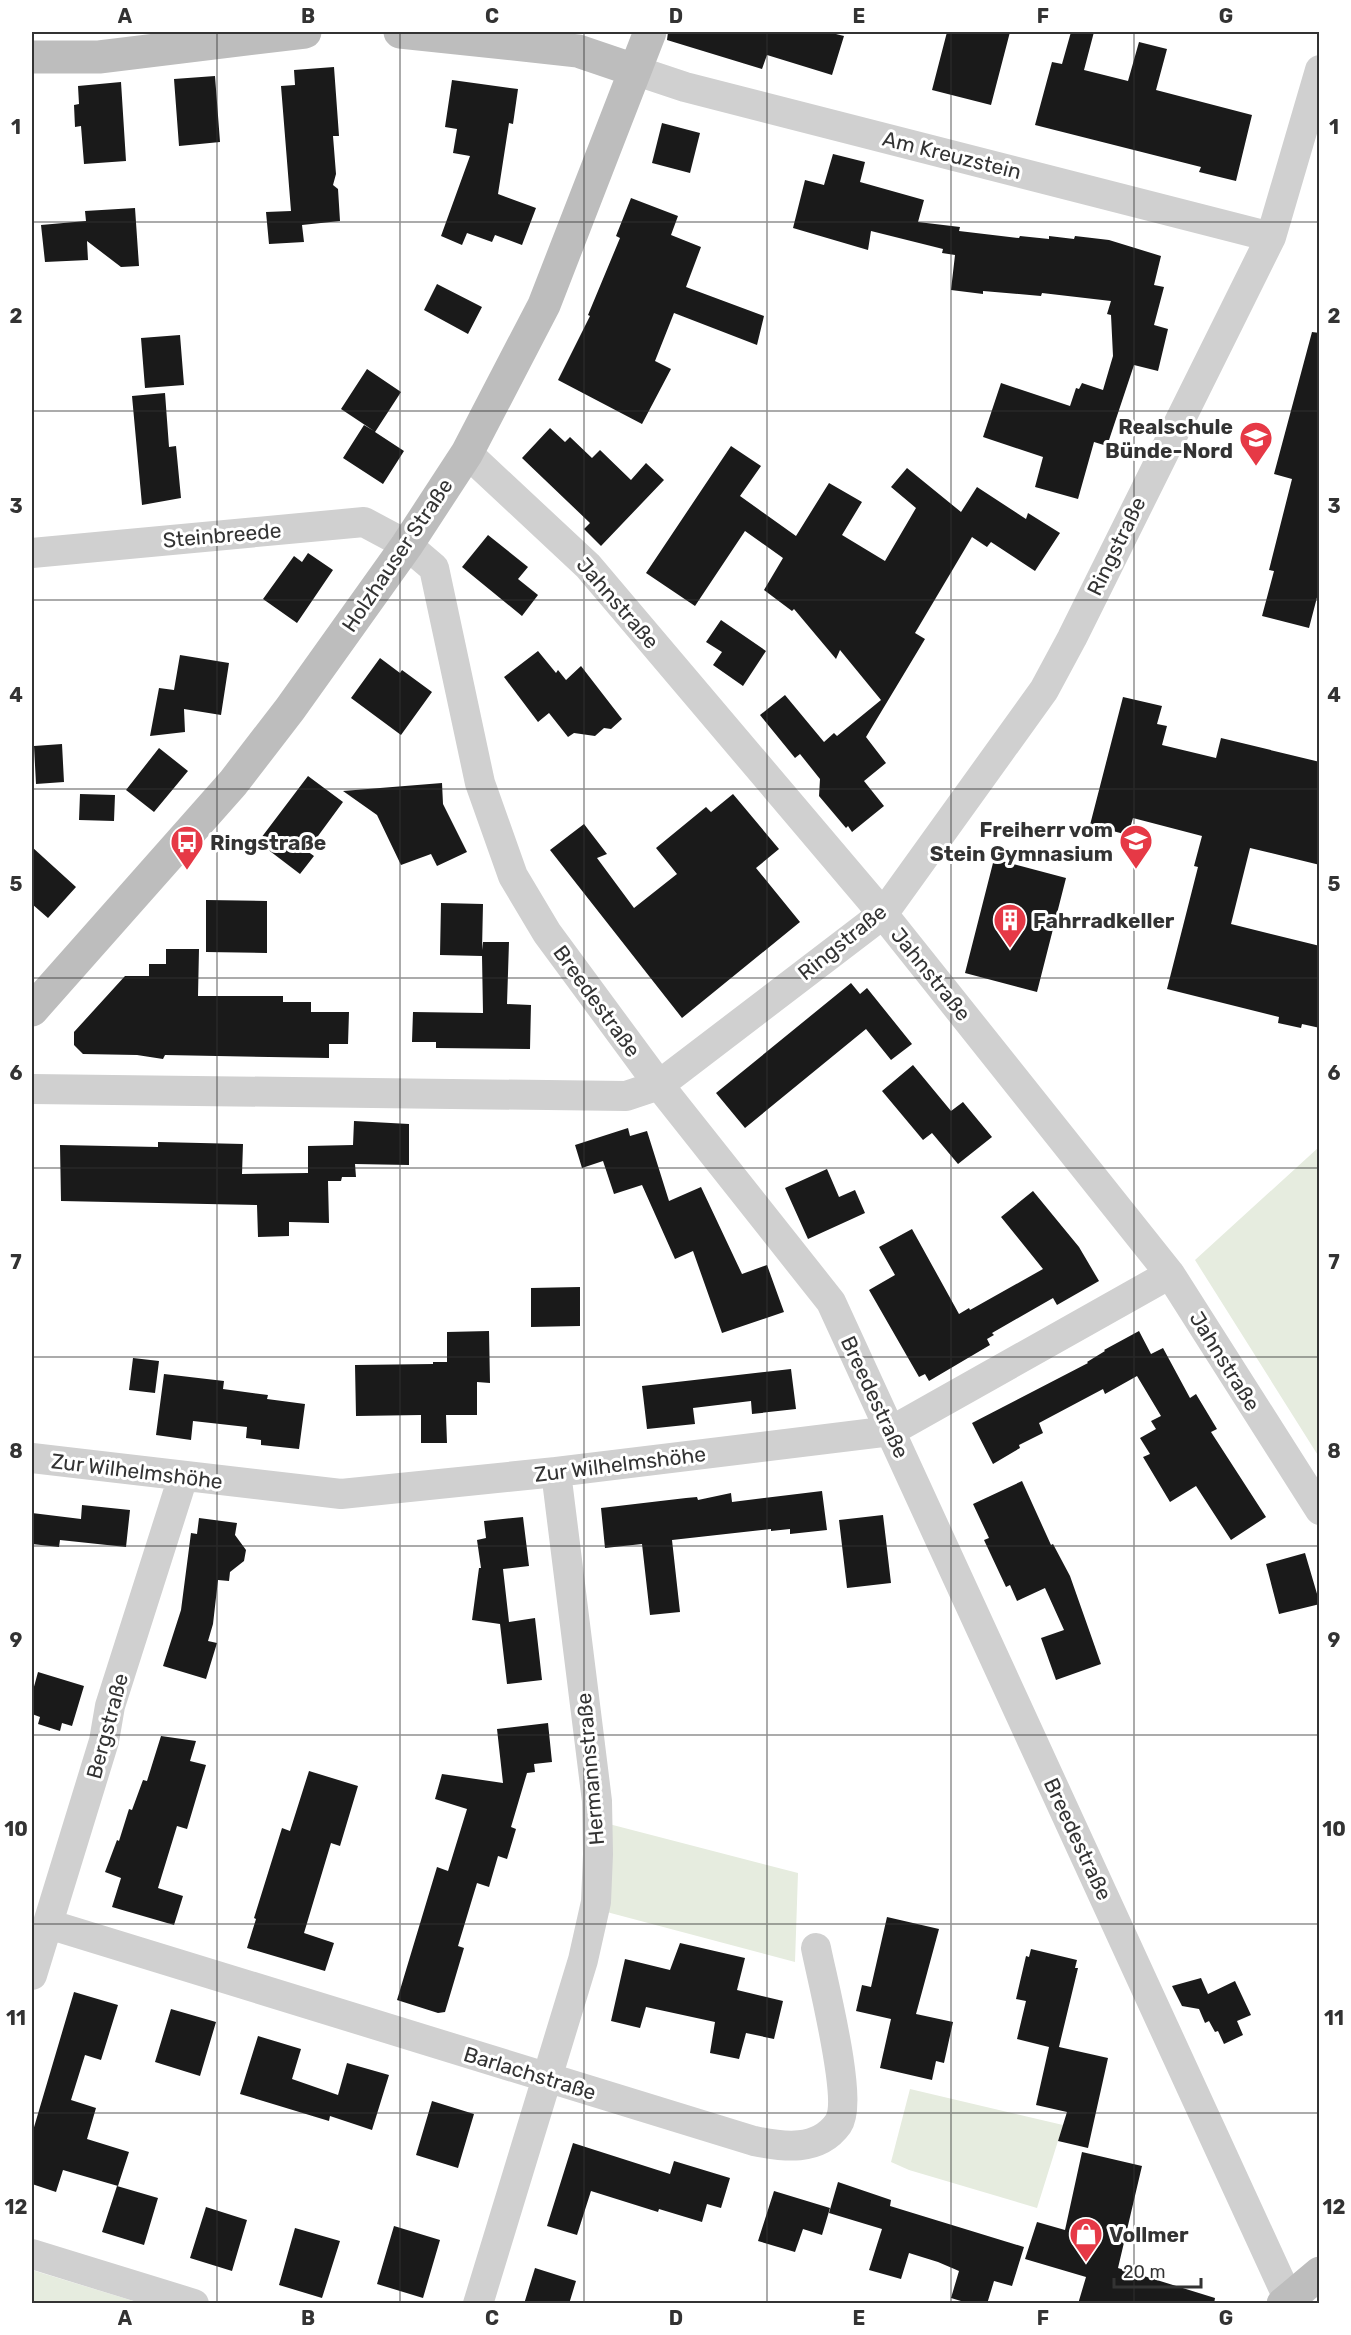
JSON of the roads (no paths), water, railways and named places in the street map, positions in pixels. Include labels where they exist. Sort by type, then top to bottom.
[{"type":"street","points":[[32,57],[99,57],[305,32]]},
{"type":"street","points":[[400,32],[579,51],[634,70]]},
{"type":"street","name":"Holzhauser Straße","points":[[32,1010],[233,783],[290,709],[407,545],[467,453],[544,305],[650,32]]},
{"type":"street","name":"Am Kreuzstein","points":[[634,70],[685,87],[1271,237]]},
{"type":"street","name":"Ringstraße","points":[[32,1089],[626,1095],[658,1085],[883,914],[1044,690],[1072,638],[1271,237],[1320,70]]},
{"type":"street","name":"Jahnstraße","points":[[467,453],[588,566],[883,914],[1170,1274],[1320,1510]]},
{"type":"street","name":"Steinbreede","points":[[32,552],[364,522],[407,545]]},
{"type":"street","name":"Breedestraße","points":[[407,545],[434,568],[480,783],[513,876],[547,933],[658,1085],[831,1302],[1285,2301]]},
{"type":"street","name":"Zur Wilhelmshöhe","points":[[32,1458],[341,1494],[556,1472],[891,1431],[1170,1274]]},
{"type":"street","name":"Hermannstraße","points":[[478,2304],[583,1960],[596,1902],[597,1801],[556,1472]]},
{"type":"street","name":"Bergstraße","points":[[32,1975],[40,1935],[104,1741],[110,1706],[183,1477]]},
{"type":"street","name":"Barlachstraße","points":[[40,1935],[548,2079],[754,2141],[792,2146],[811,2144],[824,2137],[839,2123],[842,2104],[842,2078],[816,1948]]},
{"type":"street","points":[[32,2254],[194,2304]]},
{"type":"street","points":[[1285,2301],[1320,2272]]},
{"type":"place","name":"Realschule Bünde-Nord","points":[[1256,467]]},
{"type":"place","name":"Freiherr vom Stein Gymnasium","points":[[1136,870]]},
{"type":"place","name":"Ringstraße","points":[[187,871]]},
{"type":"place","name":"Fahrradkeller","points":[[1010,949]]},
{"type":"place","name":"Vollmer","points":[[1086,2263]]}]
